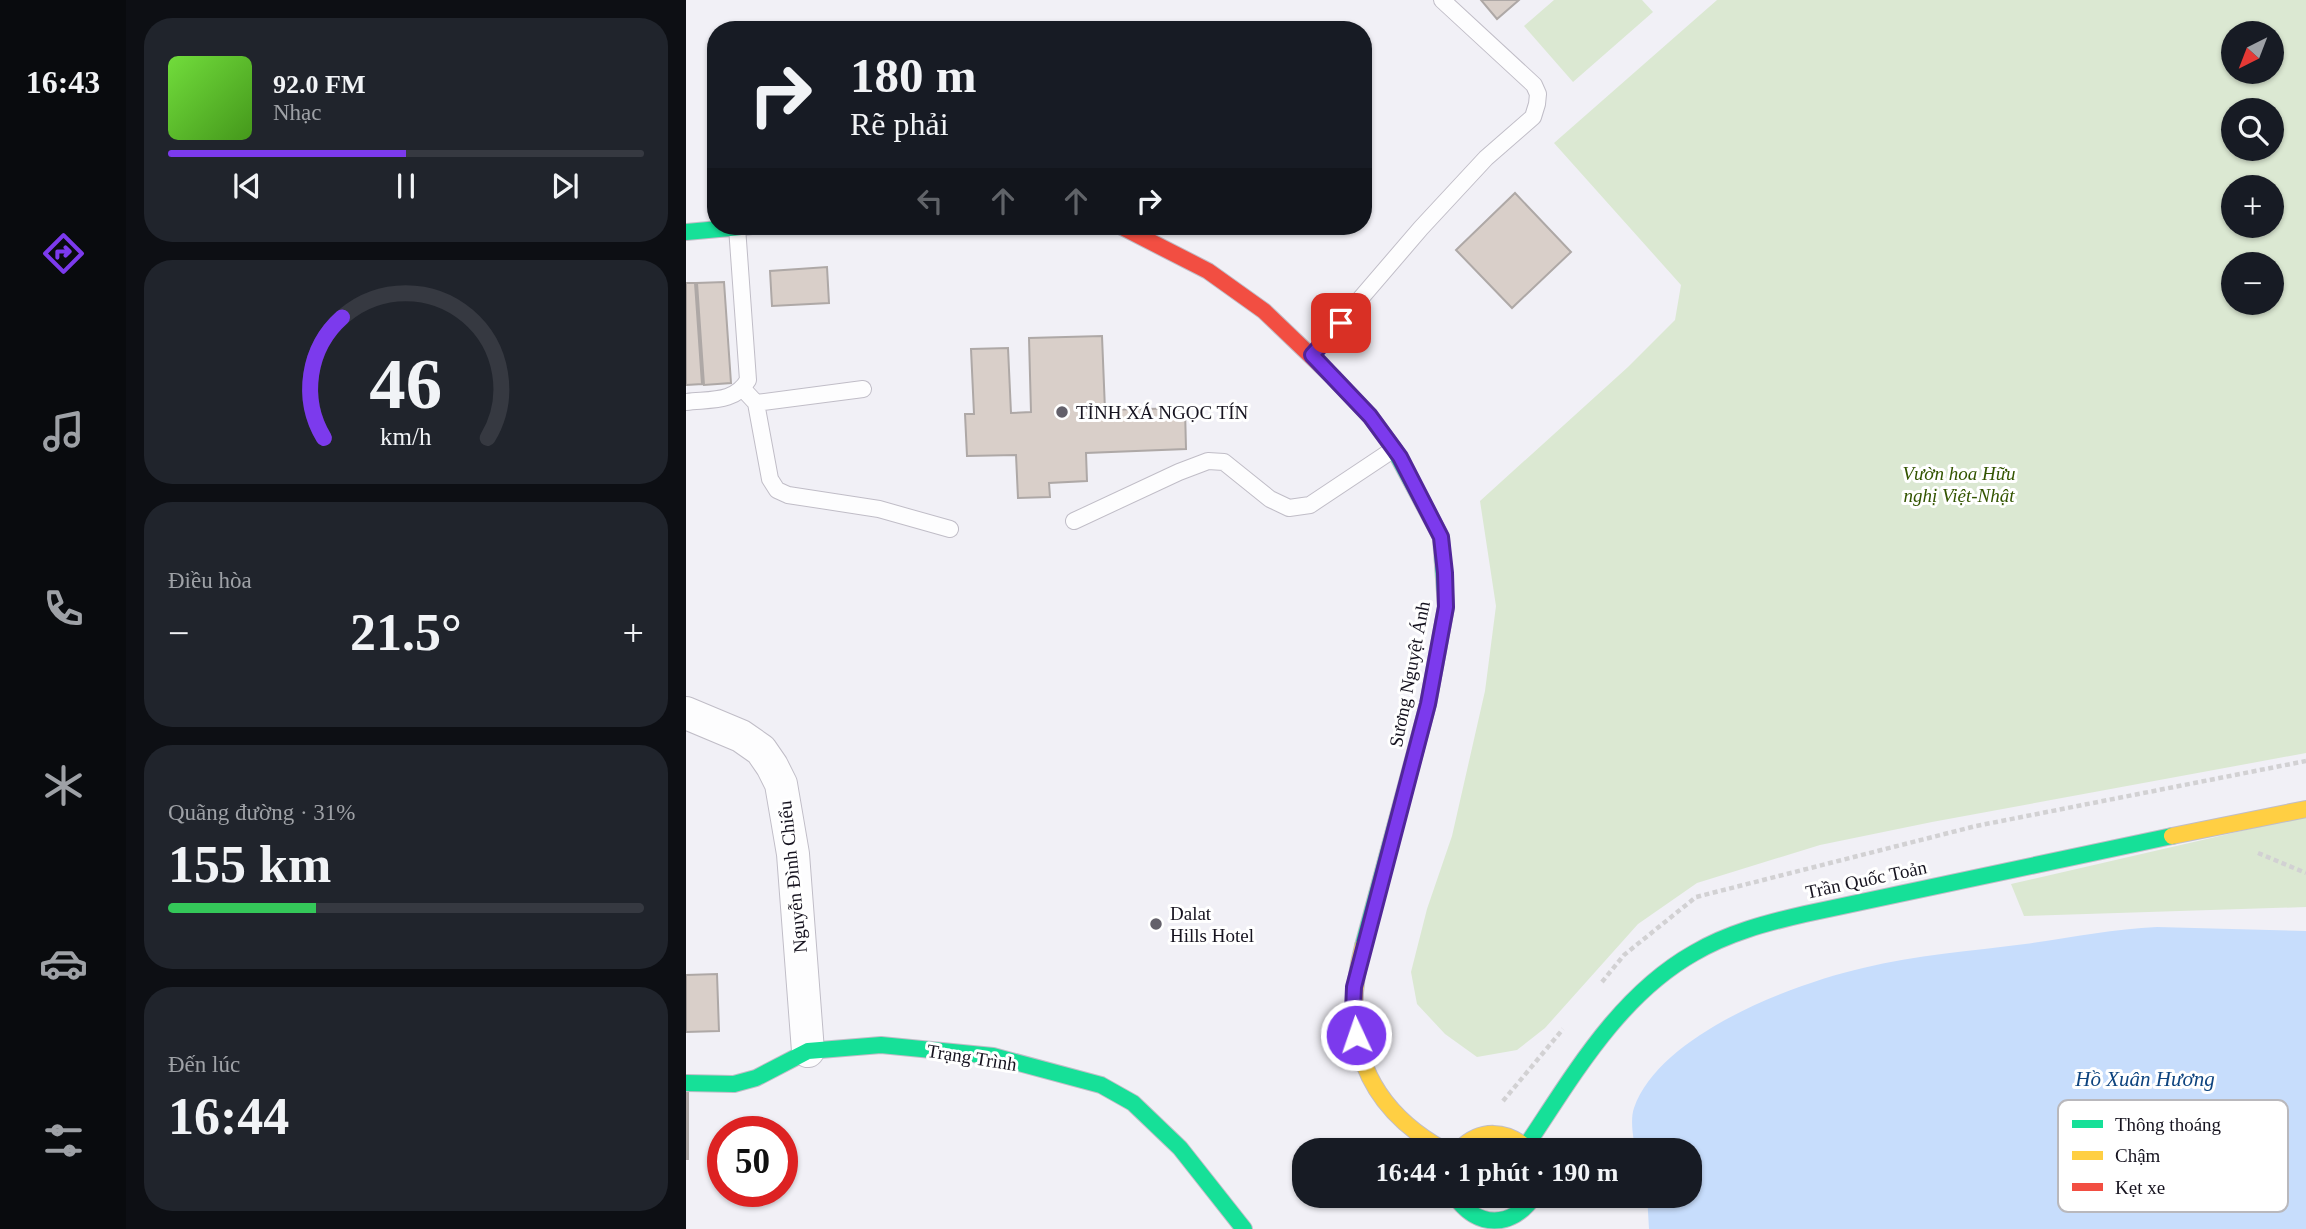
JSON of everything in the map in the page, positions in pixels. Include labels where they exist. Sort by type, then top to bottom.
[{"type":"main road","points":[[686,232],[707,230]]},
{"type":"main road","name":"Sương Nguyệt Ánh","points":[[1138,235],[1209,271],[1264,311],[1312,355],[1370,416],[1394,449],[1441,537],[1446,607],[1428,704],[1359,963],[1353,1011],[1362,1059],[1384,1101],[1415,1133],[1424,1138]]},
{"type":"main road","name":"Trần Quốc Toản","points":[[1534,1138],[1593,1046],[1629,1003],[1678,962],[1732,934],[1761,924],[1859,901],[2306,808]]},
{"type":"main road","name":"Trạng Trình","points":[[686,1083],[734,1084],[756,1077],[808,1051],[881,1045],[993,1056],[1101,1086],[1133,1103],[1188,1157],[1244,1229]]},
{"type":"main road","points":[[1474,1138],[1488,1132],[1516,1138]]},
{"type":"main road","points":[[1463,1208],[1486,1225],[1501,1222],[1532,1208]]},
{"type":"street","name":"Nguyễn Đình Chiểu","points":[[686,713],[741,736],[761,750],[781,784],[793,854],[808,1051]]},
{"type":"lane","points":[[1312,355],[1421,228],[1486,158],[1533,117],[1538,94],[1534,85],[1443,0]]},
{"type":"lane","points":[[686,402],[733,397],[743,389],[748,380],[745,235]]},
{"type":"lane","points":[[743,389],[756,403],[770,479],[776,490],[788,495],[879,509],[950,529]]},
{"type":"lane","points":[[756,403],[863,389]]},
{"type":"lane","points":[[1074,521],[1208,461],[1224,462],[1270,499],[1289,508],[1310,505],[1394,449]]},
{"type":"path","points":[[2256,852],[2306,873]]},
{"type":"green space","points":[[1554,0],[1642,0],[1653,12],[1573,82],[1524,26]]},
{"type":"green space","name":"Vườn hoa Hữu nghị Việt-Nhật","points":[[1717,0],[2306,0],[2306,753],[1820,845],[1697,883],[1638,924],[1545,1028],[1517,1050],[1477,1057],[1445,1034],[1417,1004],[1411,972],[1427,909],[1452,836],[1485,691],[1496,606],[1480,501],[1628,367],[1675,320],[1681,285],[1554,143]]},
{"type":"green space","points":[[2306,816],[2306,907],[2024,916],[2011,884]]},
{"type":"water","name":"Hồ Xuân Hương","points":[[2157,927],[2306,931],[2306,1229],[1649,1229],[1648,1208],[1702,1208],[1702,1138],[1634,1138],[1632,1129],[1634,1108],[1648,1081],[1671,1057],[1699,1035],[1767,1000],[1834,976],[1923,957]]},
{"type":"building","points":[[1481,0],[1519,0],[1497,19]]},
{"type":"building","points":[[1515,193],[1571,252],[1512,308],[1456,250]]},
{"type":"building","points":[[827,267],[829,303],[772,306],[770,271]]},
{"type":"building","points":[[724,282],[731,383],[704,385],[697,283]]},
{"type":"building","points":[[686,283],[695,283],[702,384],[686,385]]},
{"type":"building","points":[[1102,336],[1105,410],[1185,408],[1186,449],[1086,453],[1087,481],[1049,483],[1050,497],[1018,498],[1016,455],[967,456],[965,414],[974,414],[971,349],[1008,348],[1011,413],[1031,412],[1029,338]]},
{"type":"building","points":[[717,974],[719,1031],[686,1032],[686,975]]},
{"type":"building","points":[[688,1090],[688,1159],[686,1159]]},
{"type":"traffic: fast","points":[[686,232],[707,230]]},
{"type":"traffic: fast","points":[[1334,378],[1370,416],[1394,449],[1441,537],[1446,607],[1428,704],[1363,946]]},
{"type":"traffic: fast","points":[[1531,1138],[1599,1039],[1620,1015],[1642,991],[1667,971],[1707,946],[1748,929],[1790,917],[2172,836]]},
{"type":"traffic: fast","points":[[686,1083],[734,1084],[756,1078],[808,1051],[881,1045],[993,1056],[1101,1085],[1133,1103],[1180,1148],[1244,1229]]},
{"type":"traffic: fast","points":[[1466,1208],[1484,1219],[1495,1221],[1516,1214],[1524,1208]]},
{"type":"traffic: slow","points":[[2172,836],[2306,809]]},
{"type":"traffic: slow","points":[[1363,946],[1354,1009],[1364,1064],[1376,1089],[1394,1112],[1425,1138]]},
{"type":"traffic: slow","points":[[1476,1138],[1494,1134],[1512,1138]]},
{"type":"traffic: jam","points":[[1138,235],[1208,271],[1264,311],[1334,378]]},
{"type":"place","name":"TỈNH XÁ NGỌC TÍN","points":[[1062,412]]},
{"type":"place","name":"Dalat Hills Hotel","points":[[1156,924]]},
{"type":"route","points":[[1341,323],[1312,355],[1370,416],[1400,457],[1412,479],[1441,537],[1446,607],[1428,704],[1359,963],[1353,1011],[1356,1035]]}]
